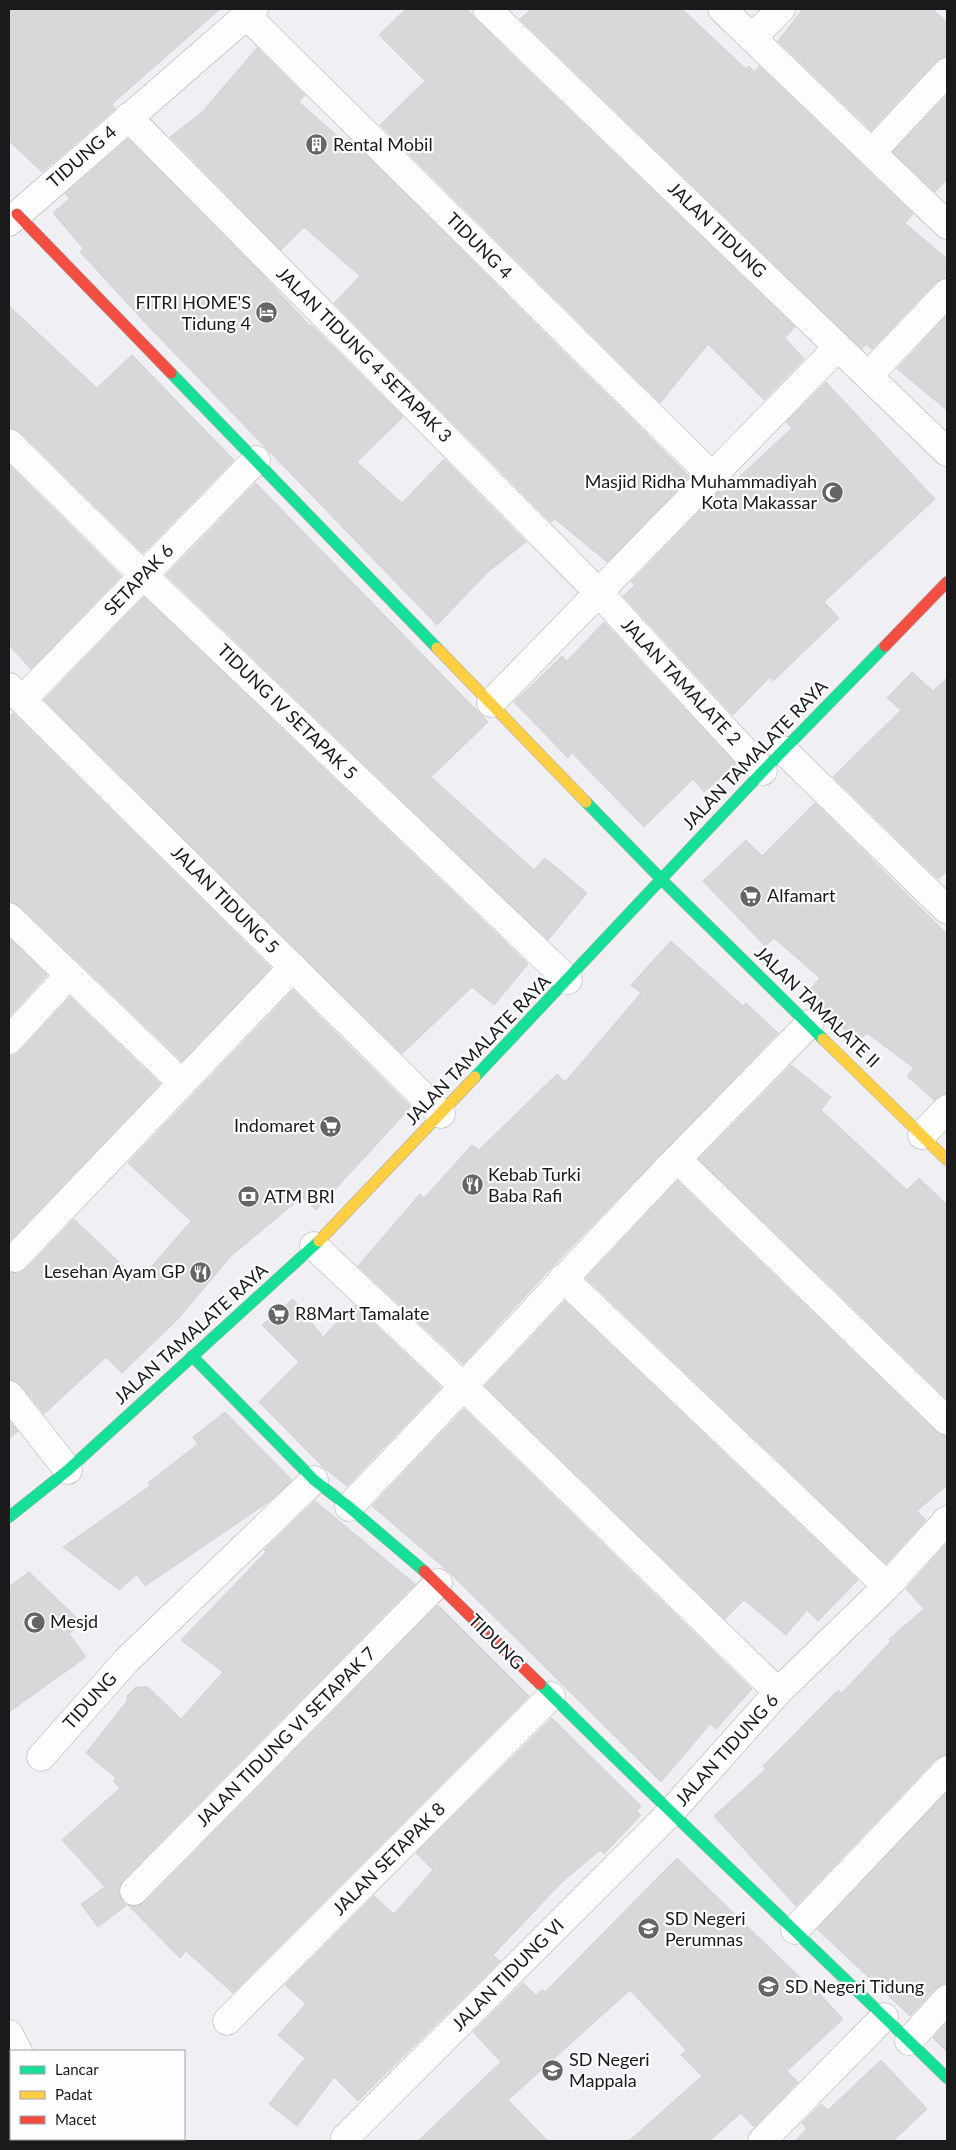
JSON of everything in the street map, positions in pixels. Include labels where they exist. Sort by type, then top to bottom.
[{"type":"street","name":"JALAN TIDUNG","points":[[487,9],[947,452]]},
{"type":"street","points":[[722,9],[947,224]]},
{"type":"street","points":[[752,38],[781,9]]},
{"type":"street","name":"TIDUNG 4","points":[[13,218],[128,116],[250,13],[712,476]]},
{"type":"street","points":[[872,152],[947,72]]},
{"type":"street","name":"JALAN TIDUNG 4 SETAPAK 3","points":[[128,116],[599,592]]},
{"type":"street","name":"JALAN TAMALATE II","points":[[13,218],[256,460],[662,880],[947,1160]]},
{"type":"street","points":[[868,376],[947,293]]},
{"type":"street","points":[[491,703],[838,347]]},
{"type":"street","name":"TIDUNG IV SETAPAK 5","points":[[9,443],[144,576],[568,980]]},
{"type":"street","name":"SETAPAK 6","points":[[15,693],[144,576],[256,460]]},
{"type":"street","name":"JALAN TAMALATE RAYA","points":[[9,1517],[68,1470],[314,1246],[568,980],[783,750],[947,582]]},
{"type":"street","name":"JALAN TAMALATE 2","points":[[599,592],[763,771]]},
{"type":"street","name":"JALAN TIDUNG 5","points":[[15,693],[441,1114]]},
{"type":"street","points":[[783,750],[944,900]]},
{"type":"street","points":[[9,917],[182,1083]]},
{"type":"street","points":[[15,1258],[293,967]]},
{"type":"street","points":[[9,1040],[69,975]]},
{"type":"street","points":[[349,1507],[464,1387],[563,1278],[809,1024]]},
{"type":"street","points":[[922,1135],[947,1109]]},
{"type":"street","points":[[677,1159],[947,1421]]},
{"type":"street","points":[[314,1246],[464,1387],[778,1692]]},
{"type":"street","points":[[563,1278],[887,1586]]},
{"type":"street","name":"TIDUNG","points":[[192,1356],[314,1480],[349,1507],[438,1583],[670,1813]]},
{"type":"street","points":[[9,1395],[68,1470]]},
{"type":"street","name":"TIDUNG","points":[[41,1757],[126,1661],[314,1480]]},
{"type":"street","name":"JALAN TIDUNG 6","points":[[947,1520],[887,1586],[778,1692],[670,1813],[795,1930],[947,2078]]},
{"type":"street","name":"JALAN TIDUNG VI SETAPAK 7","points":[[134,1891],[438,1583]]},
{"type":"street","name":"JALAN SETAPAK 8","points":[[227,2021],[551,1696]]},
{"type":"street","points":[[795,1930],[947,1770]]},
{"type":"street","name":"JALAN TIDUNG VI","points":[[345,2138],[670,1813]]},
{"type":"street","points":[[909,2041],[947,1999]]},
{"type":"street","points":[[768,2139],[884,2017]]},
{"type":"street","points":[[9,2034],[17,2050]]},
{"type":"building","points":[[9,9],[220,9],[112,104],[115,109],[42,172],[9,141]]},
{"type":"building","points":[[406,9],[467,9],[476,20],[795,327],[785,338],[804,359],[764,400],[708,344],[660,403],[380,125],[425,81],[379,35]]},
{"type":"building","points":[[532,9],[682,9],[746,69],[749,66],[755,72],[759,66],[913,214],[905,223],[947,259],[947,278],[936,282],[872,349],[866,344],[862,349],[520,19]]},
{"type":"building","points":[[803,9],[932,9],[947,22],[947,57],[936,61],[871,130],[778,41]]},
{"type":"building","points":[[257,48],[305,95],[299,102],[354,151],[358,147],[690,477],[607,562],[555,519],[551,522],[334,303],[360,276],[304,227],[281,250],[170,137],[202,112]]},
{"type":"building","points":[[947,95],[947,179],[935,192],[893,152]]},
{"type":"building","points":[[128,139],[259,271],[310,326],[403,417],[357,462],[402,503],[444,459],[526,542],[489,571],[437,625],[152,330],[80,252],[83,248],[53,213],[70,198],[65,194]]},
{"type":"building","points":[[9,306],[97,388],[132,355],[234,460],[143,553],[20,432],[9,428]]},
{"type":"building","points":[[947,315],[947,410],[897,369]]},
{"type":"building","points":[[826,382],[935,499],[824,602],[839,618],[773,681],[770,677],[733,715],[623,596],[635,585],[631,582],[719,491],[722,493],[792,428],[786,422]]},
{"type":"building","points":[[9,465],[121,576],[31,669],[9,645]]},
{"type":"building","points":[[256,483],[488,722],[431,777],[534,870],[545,858],[587,893],[548,940],[166,575]]},
{"type":"building","points":[[144,597],[528,964],[494,1005],[472,987],[402,1054],[44,700]]},
{"type":"building","points":[[604,622],[736,764],[704,792],[693,779],[644,827],[572,753],[568,758],[514,702],[562,656],[567,661]]},
{"type":"building","points":[[912,672],[933,691],[947,678],[947,871],[938,879],[833,777],[901,710],[887,698]]},
{"type":"building","points":[[13,713],[271,968],[182,1061],[20,906],[9,902],[9,717]]},
{"type":"building","points":[[815,803],[947,934],[947,1094],[942,1094],[934,1100],[907,1076],[914,1068],[867,1033],[857,1043],[808,992],[820,978],[774,938],[765,946],[703,881],[746,840],[762,856]]},
{"type":"building","points":[[9,938],[47,975],[9,1017]]},
{"type":"building","points":[[671,941],[743,1006],[746,1003],[778,1033],[552,1267],[463,1364],[358,1266],[420,1194],[424,1198],[472,1145],[479,1150],[557,1074],[565,1082],[641,993],[631,985]]},
{"type":"building","points":[[293,990],[411,1107],[316,1210],[302,1197],[231,1256],[178,1319],[122,1373],[106,1357],[44,1414],[21,1385],[9,1380],[9,1272],[19,1273],[26,1269],[74,1219],[139,1281],[191,1221],[128,1163]]},
{"type":"building","points":[[70,997],[160,1084],[9,1242],[9,1055],[14,1055],[20,1051]]},
{"type":"building","points":[[791,1065],[831,1097],[821,1110],[907,1190],[919,1178],[947,1205],[947,1399],[699,1159]]},
{"type":"building","points":[[677,1181],[936,1432],[947,1436],[947,1485],[917,1511],[926,1520],[886,1564],[586,1278]]},
{"type":"building","points":[[293,1299],[323,1337],[354,1305],[441,1387],[347,1486],[324,1468],[259,1402],[299,1362],[262,1325]]},
{"type":"building","points":[[565,1301],[858,1580],[818,1621],[807,1610],[786,1635],[744,1600],[725,1619],[485,1386]]},
{"type":"building","points":[[464,1409],[752,1689],[716,1729],[710,1724],[661,1782],[449,1572],[372,1506]]},
{"type":"building","points":[[225,1412],[292,1480],[270,1501],[145,1586],[137,1574],[119,1590],[63,1547],[150,1486],[148,1483],[198,1444],[193,1437]]},
{"type":"building","points":[[9,1420],[18,1431],[9,1439]]},
{"type":"building","points":[[315,1501],[415,1584],[123,1880],[119,1887],[119,1895],[127,1905],[98,1927],[81,1904],[105,1887],[62,1840],[120,1788],[113,1781],[116,1778],[86,1753],[127,1701],[127,1696],[136,1687],[148,1687],[181,1719],[223,1672],[181,1640],[266,1552],[264,1550]]},
{"type":"building","points":[[947,1543],[947,1755],[936,1759],[796,1906],[714,1816],[766,1769],[763,1766],[838,1690],[842,1693],[891,1641],[889,1639],[924,1609],[906,1589]]},
{"type":"building","name":"Mesjd","points":[[29,1572],[82,1623],[69,1634],[86,1657],[9,1712],[9,1587]]},
{"type":"building","points":[[438,1605],[529,1696],[233,1993],[186,1951],[180,1958],[128,1905],[138,1906],[145,1902]]},
{"type":"building","points":[[552,1718],[641,1806],[637,1811],[641,1815],[604,1854],[600,1850],[562,1882],[493,1955],[500,1961],[358,2101],[334,2077],[297,2126],[269,2104],[305,2058],[278,2035],[306,2004],[285,1985],[374,1896],[394,1914],[433,1870],[416,1853]]},
{"type":"building","points":[[947,1792],[947,1984],[942,1984],[935,1989],[910,2016],[817,1929]]},
{"type":"building","points":[[677,1858],[813,1990],[815,1989],[843,2019],[787,2071],[798,2082],[754,2127],[741,2113],[709,2141],[629,2141],[702,2076],[681,2055],[686,2050],[630,1990],[508,2100],[548,2141],[418,2141],[501,2062],[473,2032],[523,1983],[536,1995],[542,1990],[545,1992]]},
{"type":"building","points":[[947,2022],[947,2052],[933,2038]]},
{"type":"building","points":[[881,2060],[927,2109],[893,2141],[795,2141],[807,2129],[802,2123],[821,2104],[828,2110]]},
{"type":"traffic: fast","points":[[171,373],[437,648]]},
{"type":"traffic: fast","points":[[475,1077],[763,771],[885,646]]},
{"type":"traffic: fast","points":[[586,802],[823,1039]]},
{"type":"traffic: fast","points":[[9,1517],[68,1470],[319,1241]]},
{"type":"traffic: fast","points":[[192,1356],[314,1480],[349,1507],[424,1571]]},
{"type":"traffic: fast","points":[[540,1684],[947,2078]]},
{"type":"traffic: slow","points":[[437,648],[586,802]]},
{"type":"traffic: slow","points":[[823,1039],[947,1160]]},
{"type":"traffic: slow","points":[[319,1241],[475,1077]]},
{"type":"traffic: jam","points":[[17,214],[171,373]]},
{"type":"traffic: jam","points":[[885,646],[947,582]]},
{"type":"traffic: jam","points":[[424,1571],[540,1684]]},
{"type":"place","name":"Rental Mobil","points":[[317,145]]},
{"type":"place","name":"FITRI HOME'S Tidung 4","points":[[267,313]]},
{"type":"place","name":"Masjid Ridha Muhammadiyah Kota Makassar","points":[[833,492]]},
{"type":"place","name":"Alfamart","points":[[751,896]]},
{"type":"place","name":"Indomaret","points":[[331,1126]]},
{"type":"place","name":"Kebab Turki Baba Rafi","points":[[472,1185]]},
{"type":"place","name":"ATM BRI","points":[[248,1197]]},
{"type":"place","name":"Lesehan Ayam GP","points":[[201,1272]]},
{"type":"place","name":"R8Mart Tamalate","points":[[279,1314]]},
{"type":"place","name":"Mesjd","points":[[34,1622]]},
{"type":"place","name":"SD Negeri Perumnas","points":[[649,1929]]},
{"type":"place","name":"SD Negeri Tidung","points":[[769,1987]]},
{"type":"place","name":"SD Negeri Mappala","points":[[553,2070]]}]
